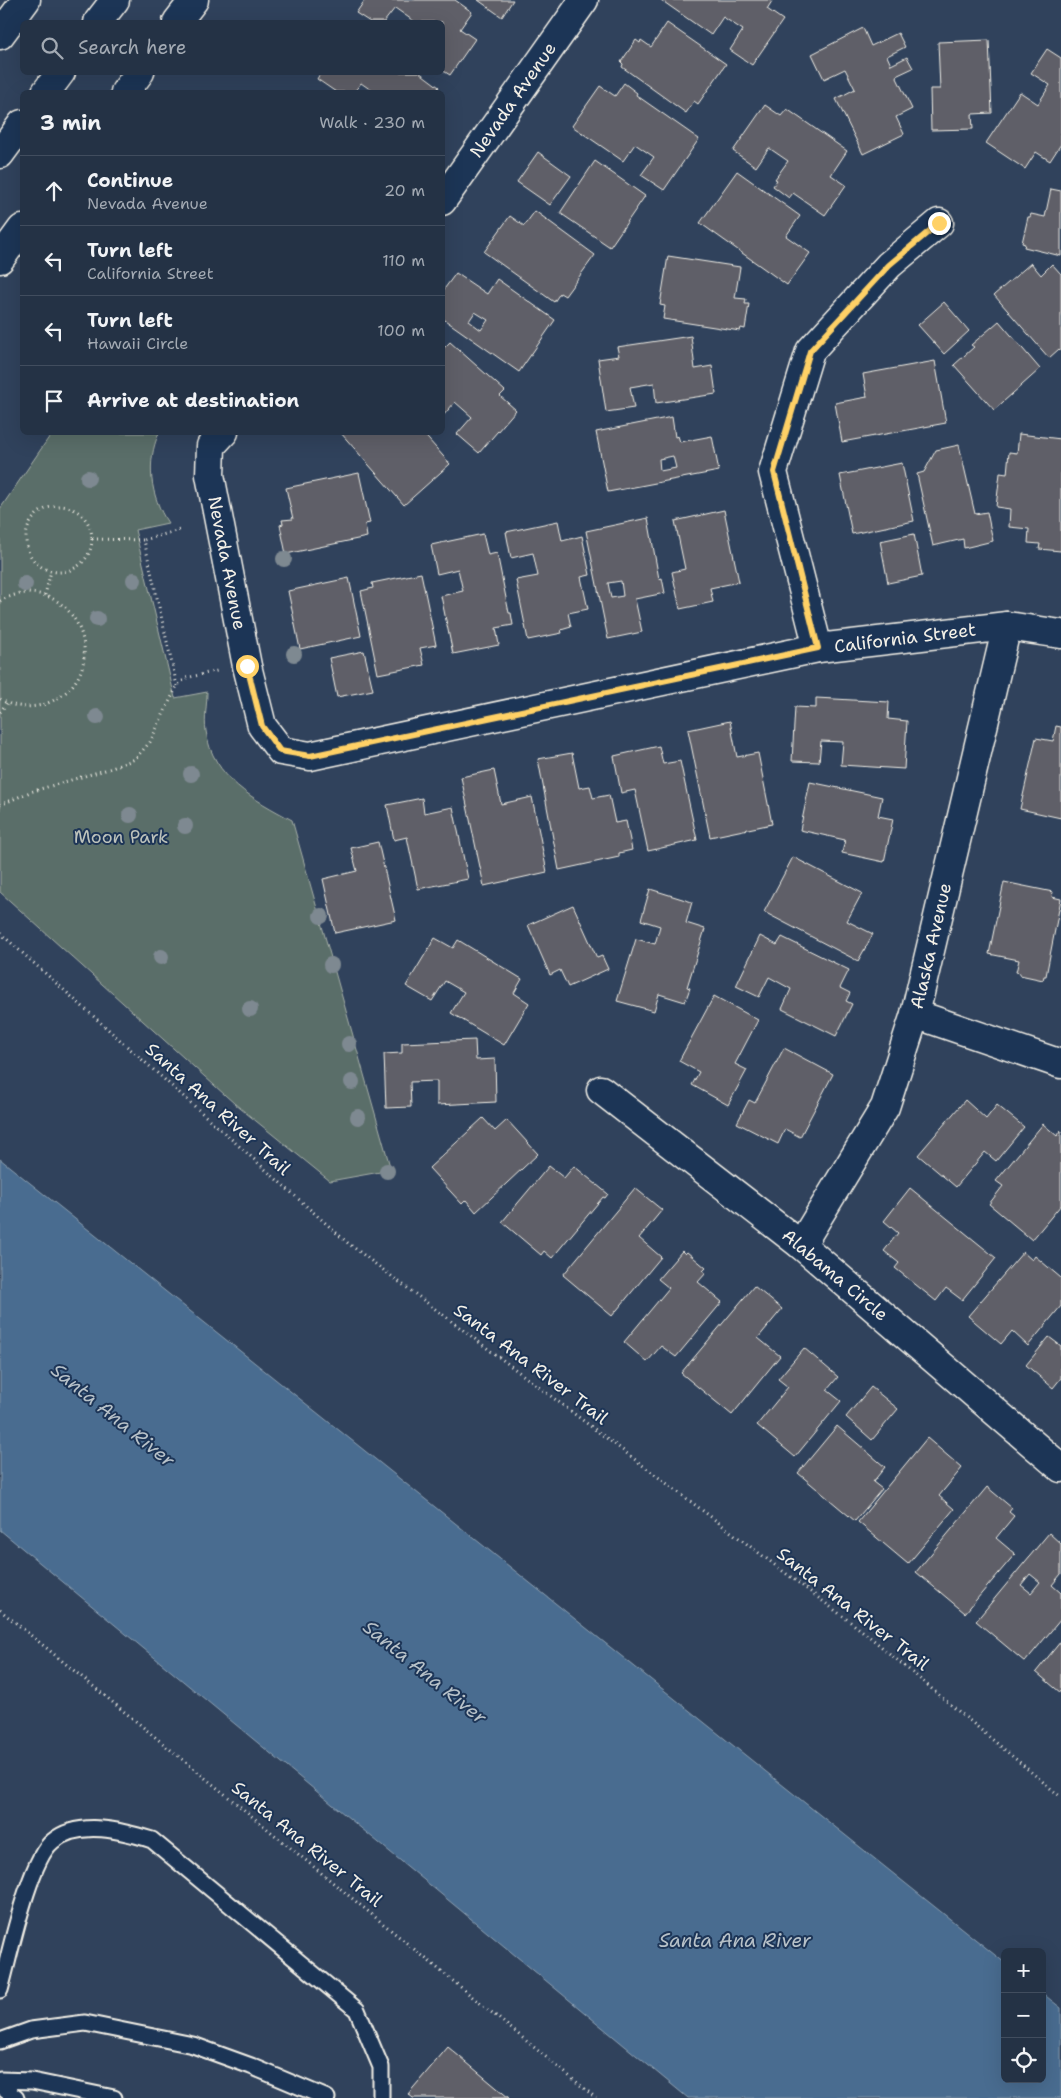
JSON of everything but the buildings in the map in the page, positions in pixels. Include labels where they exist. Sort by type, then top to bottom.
[{"type":"main road","points":[[0,35],[26,0]]},
{"type":"main road","points":[[100,20],[115,0]]},
{"type":"main road","points":[[179,20],[194,0]]},
{"type":"main road","name":"Nevada Avenue","points":[[445,197],[584,0]]},
{"type":"main road","points":[[48,90],[59,75]]},
{"type":"main road","points":[[126,90],[138,75]]},
{"type":"main road","points":[[0,154],[20,127]]},
{"type":"main road","points":[[818,648],[774,472],[810,351],[889,265],[939,223]]},
{"type":"main road","points":[[0,259],[20,232]]},
{"type":"main road","name":"Nevada Avenue","points":[[221,435],[211,446],[210,475],[247,666],[262,726],[280,751]]},
{"type":"main road","name":"California Street","points":[[280,751],[310,756],[818,648],[1007,626],[1061,634]]},
{"type":"main road","name":"Alaska Avenue","points":[[801,1245],[885,1108],[915,1014],[1007,626]]},
{"type":"main road","points":[[915,1014],[1061,1064]]},
{"type":"main road","name":"Alabama Circle","points":[[601,1090],[801,1245],[1061,1468]]},
{"type":"lane","points":[[0,1990],[32,1876],[44,1852],[53,1840],[75,1830],[98,1828],[123,1831],[152,1840],[357,2010],[381,2067],[381,2098]]},
{"type":"lane","points":[[0,2041],[31,2030],[85,2023],[193,2045],[251,2066],[327,2098]]},
{"type":"lane","points":[[0,2080],[32,2081],[114,2098]]},
{"type":"lane","points":[[0,2086],[16,2098]]},
{"type":"path","points":[[55,505],[66,506],[77,510],[86,518],[91,528],[91,549],[79,565],[70,570],[61,572],[51,571],[40,566],[32,558],[27,548],[26,537],[29,525],[35,515],[44,508],[55,505]]},
{"type":"path","points":[[92,539],[144,540],[180,530]]},
{"type":"path","points":[[144,540],[177,686]]},
{"type":"path","points":[[45,595],[51,571]]},
{"type":"path","points":[[0,601],[9,596],[28,593],[45,595],[62,604],[74,617],[83,633],[85,651],[82,669],[73,685],[59,698],[40,706],[22,707],[0,699]]},
{"type":"path","points":[[0,806],[30,792],[136,759],[150,742],[177,686],[186,678],[247,666]]},
{"type":"path","points":[[0,712],[7,702]]},
{"type":"path","name":"Santa Ana River Trail","points":[[0,933],[349,1244],[865,1633],[1061,1798]]},
{"type":"path","name":"Santa Ana River Trail","points":[[0,1610],[596,2098]]},
{"type":"green space","name":"Moon Park","points":[[51,435],[158,435],[152,456],[152,479],[157,502],[168,523],[135,530],[175,698],[207,692],[206,731],[210,747],[217,762],[237,786],[292,820],[391,1170],[330,1181],[235,1104],[0,892],[0,509]]},
{"type":"water","name":"Santa Ana River","points":[[0,1159],[1001,1960],[1001,2083],[1046,2083],[1046,1996],[1061,2008],[1061,2098],[688,2098],[0,1530]]},
{"type":"route","points":[[247,666],[262,726],[280,751],[310,756],[818,648],[774,472],[810,351],[889,265],[939,223]]}]
